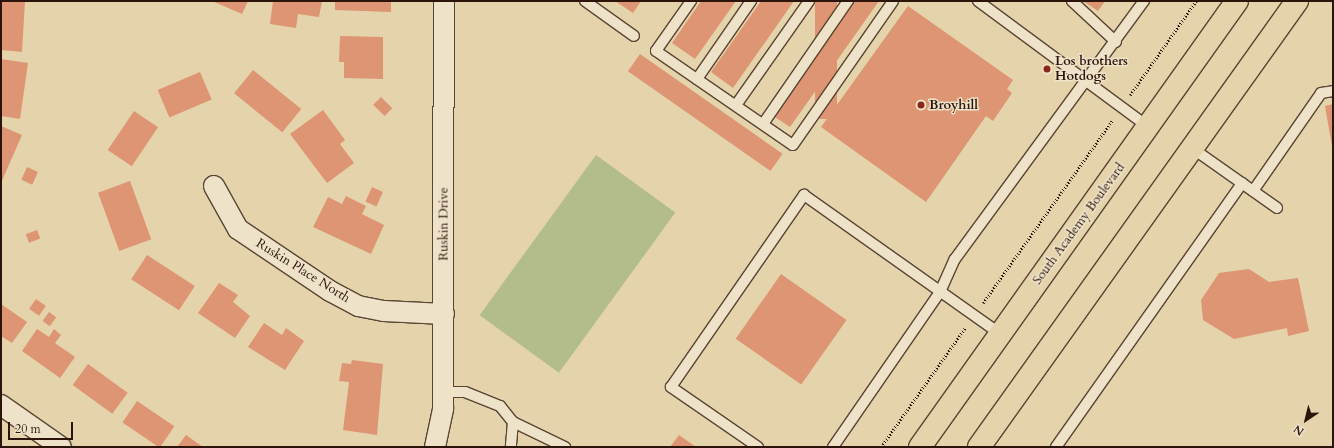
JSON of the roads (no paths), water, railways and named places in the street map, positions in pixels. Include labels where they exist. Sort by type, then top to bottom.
[{"type":"highway","name":"South Academy Boulevard","points":[[920,447],[1238,1]]},
{"type":"highway","points":[[979,447],[1297,1]]},
{"type":"street","name":"Ruskin Drive","points":[[435,447],[443,392],[444,1]]},
{"type":"street","name":"Ruskin Place North","points":[[214,186],[238,229],[330,291],[358,306],[384,311],[444,314]]},
{"type":"street","points":[[1,405],[61,447]]},
{"type":"lane","points":[[585,1],[634,36]]},
{"type":"lane","points":[[691,1],[656,51],[793,145],[893,1]]},
{"type":"lane","points":[[697,79],[751,1]]},
{"type":"lane","points":[[736,105],[809,1]]},
{"type":"lane","points":[[763,124],[848,1]]},
{"type":"lane","points":[[978,1],[1148,127]]},
{"type":"lane","points":[[1072,1],[1116,42]]},
{"type":"lane","points":[[832,447],[940,292],[955,259],[1088,82],[1144,1]]},
{"type":"lane","points":[[1253,191],[1322,93],[1333,91]]},
{"type":"lane","points":[[1192,148],[1277,208]]},
{"type":"lane","points":[[1056,447],[1242,183]]},
{"type":"lane","points":[[758,447],[671,387],[804,196],[1000,334]]},
{"type":"lane","points":[[443,392],[465,392],[500,406],[513,422],[565,447]]},
{"type":"lane","points":[[511,447],[513,422]]},
{"type":"place","name":"Los brothers Hotdogs","points":[[1047,69]]},
{"type":"place","name":"Broyhill","points":[[921,105]]}]
